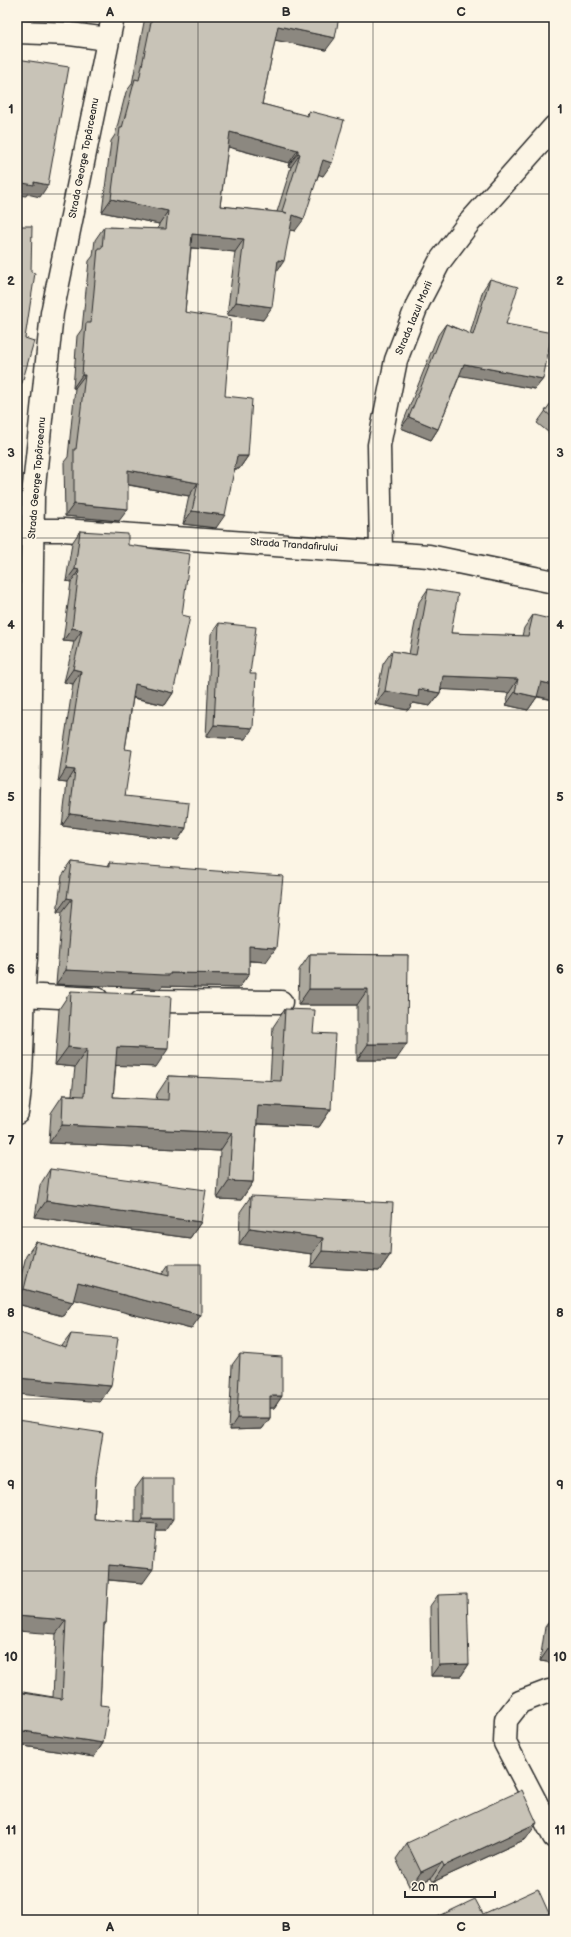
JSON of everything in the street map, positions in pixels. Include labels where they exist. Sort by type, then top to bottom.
[{"type":"street","name":"Strada George Topârceanu","points":[[17,1113],[20,1092],[22,995],[26,958],[33,496],[52,313],[113,17]]},
{"type":"street","points":[[17,32],[70,34],[108,39]]},
{"type":"street","name":"Strada Iazul Morii","points":[[381,551],[379,445],[396,360],[418,304],[440,261],[468,224],[554,127]]},
{"type":"street","name":"Strada Trandafirului","points":[[32,530],[64,530],[381,551],[429,556],[554,582]]},
{"type":"street","points":[[22,995],[118,1000],[281,1002]]},
{"type":"street","points":[[554,1691],[549,1691],[520,1702],[506,1720],[505,1743],[554,1837]]},
{"type":"building","points":[[152,17],[339,17],[335,38],[278,26],[262,104],[308,116],[309,111],[344,120],[332,163],[323,160],[304,219],[293,215],[284,261],[278,260],[272,307],[236,302],[244,239],[192,234],[185,312],[231,319],[225,396],[252,399],[248,456],[237,456],[225,515],[192,511],[198,483],[128,470],[128,509],[74,504],[74,449],[76,449],[85,375],[82,375],[86,323],[91,323],[98,248],[102,248],[104,227],[166,229],[168,211],[111,199],[120,128],[122,128],[135,79],[139,80]],"holes":[[[230,132],[298,150],[298,153],[300,154],[282,211],[287,213],[220,206]]]},
{"type":"building","points":[[17,59],[69,67],[48,185],[34,182],[34,185],[17,182]]},
{"type":"building","points":[[17,226],[32,226],[31,272],[35,273],[25,338],[34,341],[22,383],[17,381]]},
{"type":"building","points":[[490,279],[518,287],[506,324],[552,333],[543,379],[464,364],[438,429],[409,417],[446,324],[473,335]]},
{"type":"building","points":[[554,399],[554,419],[545,411]]},
{"type":"building","points":[[80,531],[128,534],[128,545],[190,554],[182,615],[190,617],[173,693],[135,684],[125,749],[132,750],[125,796],[189,803],[186,828],[70,814],[75,770],[66,769],[81,671],[73,669],[82,630],[72,628],[79,570],[75,569]]},
{"type":"building","points":[[428,589],[458,594],[451,633],[528,636],[533,615],[554,620],[554,685],[541,682],[537,697],[515,692],[518,679],[443,676],[440,693],[419,689],[418,697],[385,691],[392,651],[416,655]]},
{"type":"building","points":[[219,623],[256,627],[250,674],[256,674],[253,728],[214,725]]},
{"type":"building","points":[[72,862],[109,867],[109,863],[283,876],[276,948],[249,946],[249,974],[170,973],[170,975],[163,975],[66,970],[72,899],[67,898]]},
{"type":"building","points":[[310,954],[408,955],[407,1044],[368,1044],[368,989],[309,989]]},
{"type":"building","points":[[71,991],[171,996],[168,1049],[117,1047],[113,1097],[168,1100],[169,1076],[281,1081],[285,1009],[315,1010],[313,1033],[335,1034],[331,1109],[258,1105],[253,1182],[229,1181],[232,1133],[62,1125],[63,1095],[84,1096],[87,1049],[68,1047]]},
{"type":"building","points":[[50,1169],[206,1190],[201,1222],[46,1201]]},
{"type":"building","points":[[251,1196],[393,1203],[390,1255],[322,1251],[323,1238],[250,1228]]},
{"type":"building","points":[[36,1242],[169,1276],[169,1264],[201,1264],[201,1315],[78,1283],[73,1302],[24,1289]]},
{"type":"building","points":[[17,1332],[66,1348],[71,1334],[118,1338],[111,1386],[17,1378]]},
{"type":"building","points":[[240,1354],[282,1357],[282,1396],[270,1396],[270,1418],[237,1418]]},
{"type":"building","points":[[17,1420],[103,1433],[96,1476],[94,1519],[157,1524],[153,1569],[109,1565],[106,1623],[104,1623],[100,1705],[109,1706],[103,1743],[17,1730],[17,1692],[62,1699],[66,1620],[17,1616]]},
{"type":"building","points":[[143,1478],[173,1478],[173,1519],[143,1519]]},
{"type":"building","points":[[467,1594],[469,1664],[439,1665],[438,1595]]},
{"type":"building","points":[[554,1627],[554,1645],[551,1645]]},
{"type":"building","points":[[522,1790],[537,1823],[444,1866],[442,1862],[421,1872],[407,1843]]},
{"type":"building","points":[[538,1889],[552,1920],[431,1920],[475,1899],[483,1914]]}]
